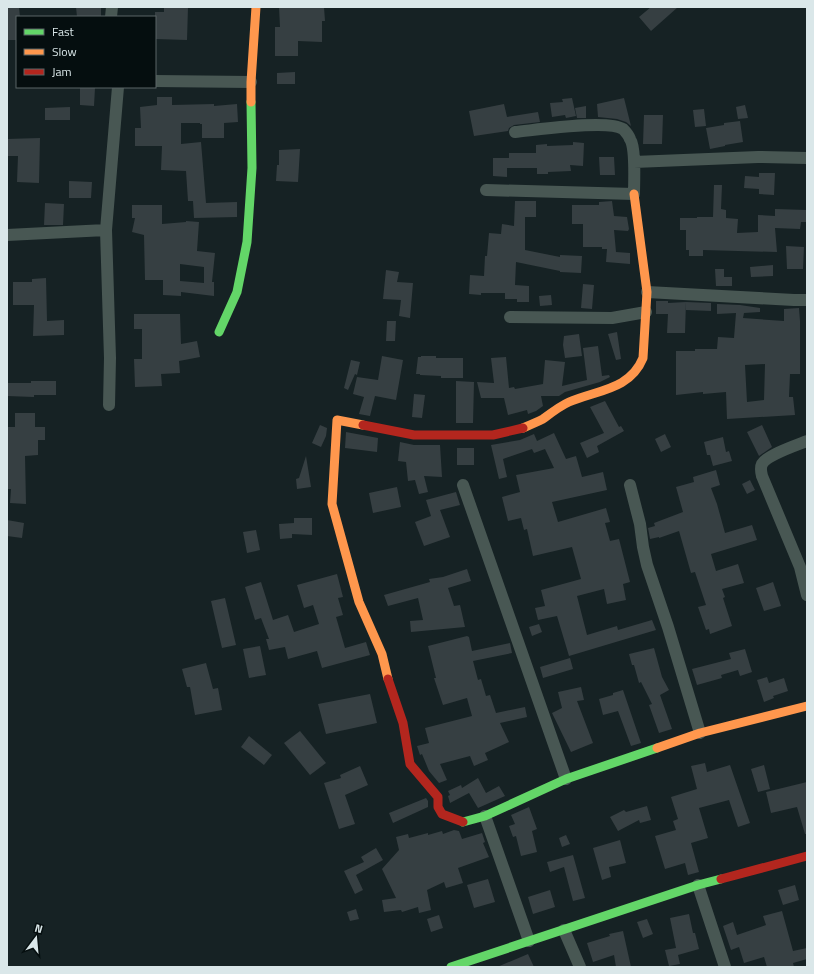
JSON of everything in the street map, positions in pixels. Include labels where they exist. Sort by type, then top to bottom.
[{"type":"street","points":[[219,332],[237,292],[247,242],[252,168],[251,82],[256,7]]},
{"type":"street","points":[[156,81],[251,82]]},
{"type":"street","points":[[109,405],[110,358],[106,230],[118,88]]},
{"type":"street","points":[[515,132],[591,124],[612,126],[623,129],[631,140],[634,162],[634,194],[647,292],[643,358],[639,368],[630,378],[604,391],[568,402],[541,420],[518,430],[493,435],[414,435],[337,420],[332,504],[359,602],[382,654],[389,683],[403,723],[410,764],[438,797],[438,807],[442,814],[461,822],[485,816],[566,779],[700,733],[807,706]]},
{"type":"street","points":[[634,162],[758,157],[807,158]]},
{"type":"street","points":[[486,190],[634,194]]},
{"type":"street","points":[[7,235],[106,230]]},
{"type":"street","points":[[647,292],[807,300]]},
{"type":"street","points":[[510,317],[612,318],[646,312]]},
{"type":"street","points":[[807,441],[775,454],[762,462],[760,469],[800,567],[807,595]]},
{"type":"street","points":[[463,485],[566,779]]},
{"type":"street","points":[[630,485],[640,524],[647,565],[668,627],[700,733]]},
{"type":"street","points":[[485,816],[529,941]]},
{"type":"street","points":[[451,967],[698,885],[807,856]]},
{"type":"street","points":[[698,885],[725,967]]},
{"type":"street","points":[[564,930],[580,967]]},
{"type":"building","points":[[7,7],[19,7],[20,16],[16,16],[16,40],[7,40]]},
{"type":"building","points":[[76,7],[101,7],[101,16],[77,16]]},
{"type":"building","points":[[164,7],[188,7],[187,40],[156,39],[155,12],[164,12]]},
{"type":"building","points":[[279,7],[324,7],[325,21],[322,21],[322,42],[298,41],[298,56],[275,56],[275,27],[280,27]]},
{"type":"building","points":[[651,7],[678,7],[651,31],[639,17]]},
{"type":"building","points":[[295,72],[295,84],[277,84],[277,73]]},
{"type":"building","points":[[80,88],[95,88],[94,106],[80,105]]},
{"type":"building","points":[[157,97],[172,97],[172,105],[214,104],[214,106],[237,104],[238,122],[224,123],[224,138],[202,138],[202,124],[181,123],[181,144],[201,142],[206,203],[237,202],[237,217],[194,218],[193,201],[188,201],[186,171],[161,170],[162,146],[135,146],[135,128],[141,128],[140,107],[157,105]]},
{"type":"building","points":[[572,98],[576,116],[566,118],[565,115],[552,117],[550,103],[563,102],[562,99]]},
{"type":"building","points":[[624,98],[631,126],[626,122],[617,119],[598,117],[597,104]]},
{"type":"building","points":[[504,104],[507,117],[538,112],[540,122],[514,125],[509,128],[508,131],[474,136],[469,111]]},
{"type":"building","points":[[745,105],[748,118],[738,119],[736,107]]},
{"type":"building","points":[[586,106],[586,118],[577,118],[575,108]]},
{"type":"building","points":[[70,107],[70,120],[45,120],[45,108]]},
{"type":"building","points":[[704,109],[706,126],[695,127],[693,110]]},
{"type":"building","points":[[644,115],[663,115],[662,144],[643,144]]},
{"type":"building","points":[[740,121],[743,142],[710,149],[706,128],[724,125],[724,123]]},
{"type":"building","points":[[40,138],[39,183],[17,182],[18,156],[7,156],[7,139]]},
{"type":"building","points":[[573,142],[584,143],[583,166],[570,165],[571,171],[548,172],[548,174],[537,174],[537,168],[507,168],[507,177],[493,176],[493,158],[509,158],[509,153],[536,153],[536,145],[573,145]]},
{"type":"building","points":[[300,149],[298,182],[276,181],[277,165],[279,165],[279,150]]},
{"type":"building","points":[[599,157],[614,157],[615,175],[600,175]]},
{"type":"building","points":[[759,173],[775,173],[774,195],[759,194],[759,189],[744,188],[745,176],[759,177]]},
{"type":"building","points":[[69,181],[92,182],[91,198],[69,198]]},
{"type":"building","points":[[714,185],[722,185],[721,209],[726,210],[726,218],[738,219],[737,233],[758,232],[758,215],[775,216],[775,209],[807,210],[807,222],[801,222],[800,229],[775,228],[777,252],[703,250],[703,256],[689,256],[689,250],[686,250],[686,230],[680,230],[680,218],[713,217]]},
{"type":"building","points":[[515,201],[536,201],[536,217],[525,217],[525,250],[560,257],[560,255],[582,256],[581,273],[560,272],[516,262],[515,285],[529,286],[529,302],[517,302],[517,299],[505,299],[505,293],[481,293],[481,295],[469,294],[470,275],[484,276],[485,256],[487,256],[489,233],[501,234],[502,224],[514,226]]},
{"type":"building","points":[[612,201],[614,216],[627,217],[629,229],[628,231],[614,230],[616,252],[630,253],[630,264],[606,262],[607,249],[602,249],[602,247],[583,247],[583,224],[572,224],[572,205],[599,205],[599,202]]},
{"type":"building","points":[[45,203],[64,204],[63,225],[44,225]]},
{"type":"building","points":[[132,205],[162,205],[162,224],[186,221],[199,222],[197,251],[215,253],[212,282],[214,282],[214,296],[181,292],[181,296],[163,295],[163,280],[145,280],[144,235],[132,232],[135,218],[132,218]],"holes":[[[180,264],[204,267],[204,283],[180,281]]]},
{"type":"building","points":[[786,246],[804,247],[803,269],[787,269]]},
{"type":"building","points":[[773,265],[773,276],[751,277],[750,267]]},
{"type":"building","points":[[715,269],[724,269],[724,277],[732,277],[732,286],[716,286]]},
{"type":"building","points":[[386,270],[399,272],[397,282],[413,283],[410,318],[399,316],[401,300],[383,299]]},
{"type":"building","points":[[46,278],[47,321],[64,320],[64,335],[33,336],[34,305],[13,305],[13,282],[32,282],[32,279]]},
{"type":"building","points":[[583,284],[594,285],[592,309],[581,308]]},
{"type":"building","points":[[551,295],[552,305],[540,306],[539,296]]},
{"type":"building","points":[[656,301],[668,301],[668,303],[686,302],[685,333],[667,333],[668,314],[656,314]]},
{"type":"building","points":[[686,302],[711,303],[711,311],[686,310]]},
{"type":"building","points":[[717,304],[740,305],[760,308],[760,312],[744,313],[743,318],[784,321],[784,309],[799,308],[800,374],[790,374],[789,397],[793,397],[795,415],[727,419],[726,392],[703,394],[703,392],[676,395],[676,351],[717,349],[718,337],[734,338],[736,313],[717,314]],"holes":[[[765,364],[764,400],[747,402],[745,365]]]},
{"type":"building","points":[[134,314],[180,314],[181,344],[197,341],[200,357],[179,361],[180,373],[161,374],[162,386],[135,387],[134,359],[142,359],[142,329],[134,329]]},
{"type":"building","points":[[387,321],[396,321],[395,341],[386,341]]},
{"type":"building","points":[[617,332],[621,359],[616,360],[608,334]]},
{"type":"building","points":[[579,334],[582,356],[565,358],[563,345],[564,336]]},
{"type":"building","points":[[598,346],[602,376],[609,375],[610,377],[600,382],[565,392],[559,396],[541,396],[543,406],[536,411],[528,414],[527,410],[508,415],[504,398],[481,398],[477,382],[494,383],[491,358],[506,357],[509,388],[514,387],[515,389],[543,384],[545,360],[565,362],[562,386],[587,380],[583,348]]},
{"type":"building","points":[[382,356],[403,360],[396,400],[375,396],[370,416],[359,414],[364,397],[353,394],[357,377],[378,380]]},
{"type":"building","points":[[436,356],[436,358],[463,358],[463,378],[441,378],[441,376],[416,374],[418,357]]},
{"type":"building","points":[[351,360],[360,362],[357,375],[355,374],[348,390],[344,388]]},
{"type":"building","points":[[31,381],[56,381],[56,395],[34,395],[34,397],[7,396],[7,383],[31,383]]},
{"type":"building","points":[[456,381],[474,382],[473,423],[456,423]]},
{"type":"building","points":[[414,394],[425,395],[422,418],[412,417]]},
{"type":"building","points":[[605,401],[619,427],[621,426],[624,431],[597,446],[599,452],[587,458],[580,443],[604,433],[590,407]]},
{"type":"building","points":[[15,413],[35,413],[35,427],[45,427],[45,440],[38,440],[38,455],[25,456],[26,504],[10,503],[11,489],[7,489],[7,427],[15,427]]},
{"type":"building","points":[[320,425],[327,428],[326,436],[321,447],[312,443]]},
{"type":"building","points":[[762,425],[772,447],[759,456],[747,432]]},
{"type":"building","points":[[346,432],[378,438],[377,452],[345,448]]},
{"type":"building","points":[[554,433],[566,459],[576,456],[582,477],[603,472],[607,490],[552,502],[558,522],[606,508],[610,522],[605,523],[610,541],[619,539],[630,582],[623,584],[626,600],[607,604],[604,589],[577,596],[587,635],[617,626],[618,630],[652,620],[656,630],[569,656],[557,616],[538,620],[535,608],[545,606],[541,590],[581,579],[572,547],[533,556],[527,529],[524,530],[521,518],[508,521],[502,497],[520,492],[516,475],[554,468],[545,449],[534,453],[532,449],[503,459],[507,477],[499,479],[491,445],[520,440],[534,434],[537,441]]},
{"type":"building","points":[[665,434],[671,447],[661,452],[655,439]]},
{"type":"building","points":[[723,437],[726,452],[729,451],[732,461],[713,466],[710,455],[707,455],[704,442]]},
{"type":"building","points":[[400,442],[414,445],[440,445],[442,477],[424,476],[428,492],[419,494],[415,480],[408,481],[406,462],[398,461]]},
{"type":"building","points":[[457,448],[474,448],[474,465],[457,465]]},
{"type":"building","points":[[306,456],[311,487],[297,489],[296,479],[299,478]]},
{"type":"building","points":[[716,470],[720,485],[711,488],[725,533],[752,525],[757,540],[711,554],[716,571],[738,564],[744,583],[722,589],[725,597],[723,598],[732,626],[710,634],[709,629],[706,630],[698,607],[706,605],[695,572],[691,573],[679,531],[659,538],[650,539],[648,528],[655,526],[654,523],[683,512],[676,487],[694,482],[693,477]]},
{"type":"building","points":[[750,480],[755,490],[747,494],[742,484]]},
{"type":"building","points":[[397,487],[401,507],[373,513],[369,493]]},
{"type":"building","points":[[456,492],[460,505],[440,510],[450,537],[424,546],[415,522],[431,516],[426,500]]},
{"type":"building","points":[[294,518],[312,518],[312,535],[292,534],[292,538],[280,539],[279,524],[294,523]]},
{"type":"building","points":[[7,520],[24,523],[22,538],[7,536]]},
{"type":"building","points":[[256,530],[260,550],[247,553],[243,532]]},
{"type":"building","points":[[467,569],[471,581],[448,588],[454,606],[460,605],[465,627],[411,632],[410,621],[423,620],[418,598],[388,606],[384,595],[430,582],[429,579],[443,577]]},
{"type":"building","points":[[337,574],[343,597],[338,598],[343,615],[336,617],[345,648],[366,642],[370,655],[322,668],[317,651],[288,659],[285,647],[269,650],[266,639],[269,639],[261,618],[255,620],[245,587],[261,582],[273,620],[288,615],[294,632],[319,624],[313,605],[304,608],[297,585]]},
{"type":"building","points":[[773,582],[781,606],[764,611],[756,588]]},
{"type":"building","points":[[225,598],[236,645],[222,648],[211,601]]},
{"type":"building","points":[[539,624],[542,632],[532,636],[529,627]]},
{"type":"building","points":[[467,636],[469,637],[472,651],[510,643],[512,653],[473,661],[478,680],[481,679],[486,696],[490,695],[496,713],[525,707],[527,717],[500,723],[509,742],[485,753],[488,760],[474,766],[470,756],[440,764],[447,780],[439,783],[429,771],[417,746],[429,743],[425,728],[472,716],[467,698],[443,705],[434,678],[436,678],[428,646]]},
{"type":"building","points":[[260,646],[266,675],[249,678],[243,649]]},
{"type":"building","points":[[654,648],[662,677],[669,690],[660,695],[672,729],[659,733],[649,705],[652,704],[641,682],[639,683],[629,654]]},
{"type":"building","points":[[745,649],[752,672],[740,676],[738,670],[721,675],[722,678],[697,685],[692,669],[731,659],[729,653]]},
{"type":"building","points":[[570,658],[573,669],[543,678],[540,667]]},
{"type":"building","points":[[206,663],[213,689],[218,688],[222,710],[195,715],[190,687],[187,687],[182,669]]},
{"type":"building","points":[[767,677],[769,683],[784,678],[788,691],[773,696],[774,698],[764,702],[757,680]]},
{"type":"building","points":[[581,687],[584,700],[577,701],[593,743],[571,752],[552,713],[562,708],[558,692]]},
{"type":"building","points":[[623,690],[641,743],[631,746],[618,711],[603,715],[599,699]]},
{"type":"building","points":[[370,694],[377,723],[326,734],[318,704]]},
{"type":"building","points":[[300,731],[326,763],[310,775],[284,743]]},
{"type":"building","points":[[249,736],[272,755],[264,765],[241,747]]},
{"type":"building","points":[[705,763],[707,772],[730,765],[750,823],[738,827],[729,800],[699,808],[708,838],[691,843],[699,872],[688,875],[685,863],[665,869],[655,836],[676,830],[673,821],[678,819],[671,797],[697,789],[691,766]]},
{"type":"building","points":[[764,765],[770,789],[758,792],[751,769]]},
{"type":"building","points":[[360,766],[368,785],[345,795],[355,824],[339,829],[324,783],[341,778],[340,775]]},
{"type":"building","points":[[478,778],[486,793],[499,786],[505,796],[478,808],[469,793],[450,803],[448,796],[450,795],[448,791],[461,785],[462,788]]},
{"type":"building","points":[[807,782],[807,834],[805,834],[797,807],[771,813],[766,792]]},
{"type":"building","points":[[426,798],[428,801],[428,807],[393,823],[389,813]]},
{"type":"building","points":[[647,806],[651,820],[640,823],[639,820],[618,831],[610,817],[624,810],[626,812]]},
{"type":"building","points":[[529,807],[537,829],[532,831],[537,852],[521,856],[516,836],[513,837],[509,826],[515,824],[511,815]]},
{"type":"building","points":[[454,830],[459,831],[462,839],[482,833],[485,842],[483,843],[489,857],[458,868],[463,883],[446,888],[444,882],[427,890],[431,910],[419,913],[418,907],[402,912],[401,910],[384,912],[382,900],[396,898],[382,869],[399,850],[396,837],[408,834],[409,838],[442,831],[443,834]]},
{"type":"building","points":[[566,835],[570,844],[562,847],[559,838]]},
{"type":"building","points":[[620,840],[626,863],[609,867],[611,877],[602,880],[593,848]]},
{"type":"building","points":[[376,848],[383,860],[356,875],[363,890],[355,894],[344,871],[364,862],[361,857]]},
{"type":"building","points":[[573,855],[585,898],[573,901],[564,867],[550,872],[547,862]]},
{"type":"building","points":[[488,879],[495,902],[474,908],[467,885]]},
{"type":"building","points":[[795,885],[799,900],[783,905],[778,890]]},
{"type":"building","points":[[550,890],[555,907],[533,914],[528,897]]},
{"type":"building","points":[[356,909],[359,919],[350,921],[347,912]]},
{"type":"building","points":[[782,911],[793,951],[807,948],[807,959],[793,963],[794,967],[767,967],[764,957],[744,963],[739,947],[731,950],[723,926],[733,922],[737,935],[766,925],[763,916]]},
{"type":"building","points":[[689,914],[693,933],[695,933],[699,949],[678,955],[680,964],[669,966],[665,950],[676,948],[670,918]]},
{"type":"building","points":[[439,915],[443,928],[431,932],[427,919]]},
{"type":"building","points":[[647,919],[653,934],[643,938],[637,922]]},
{"type":"building","points":[[623,931],[631,967],[616,967],[614,955],[593,962],[587,943],[610,936],[609,934]]},
{"type":"building","points":[[528,954],[534,967],[497,967]]},
{"type":"traffic: fast","points":[[219,332],[237,292],[247,242],[252,168],[251,102]]},
{"type":"traffic: fast","points":[[463,822],[485,816],[566,779],[657,748]]},
{"type":"traffic: fast","points":[[451,967],[698,885],[721,879]]},
{"type":"traffic: slow","points":[[251,102],[256,7]]},
{"type":"traffic: slow","points":[[523,428],[543,419],[569,402],[612,388],[621,383],[630,377],[637,369],[643,358],[647,292],[634,194]]},
{"type":"traffic: slow","points":[[363,425],[337,420],[332,504],[359,602],[382,654],[388,679]]},
{"type":"traffic: slow","points":[[657,748],[700,733],[807,706]]},
{"type":"traffic: jam","points":[[363,425],[414,435],[493,435],[523,428]]},
{"type":"traffic: jam","points":[[388,679],[403,723],[410,764],[438,797],[438,807],[442,814],[463,822]]},
{"type":"traffic: jam","points":[[721,879],[807,856]]}]
